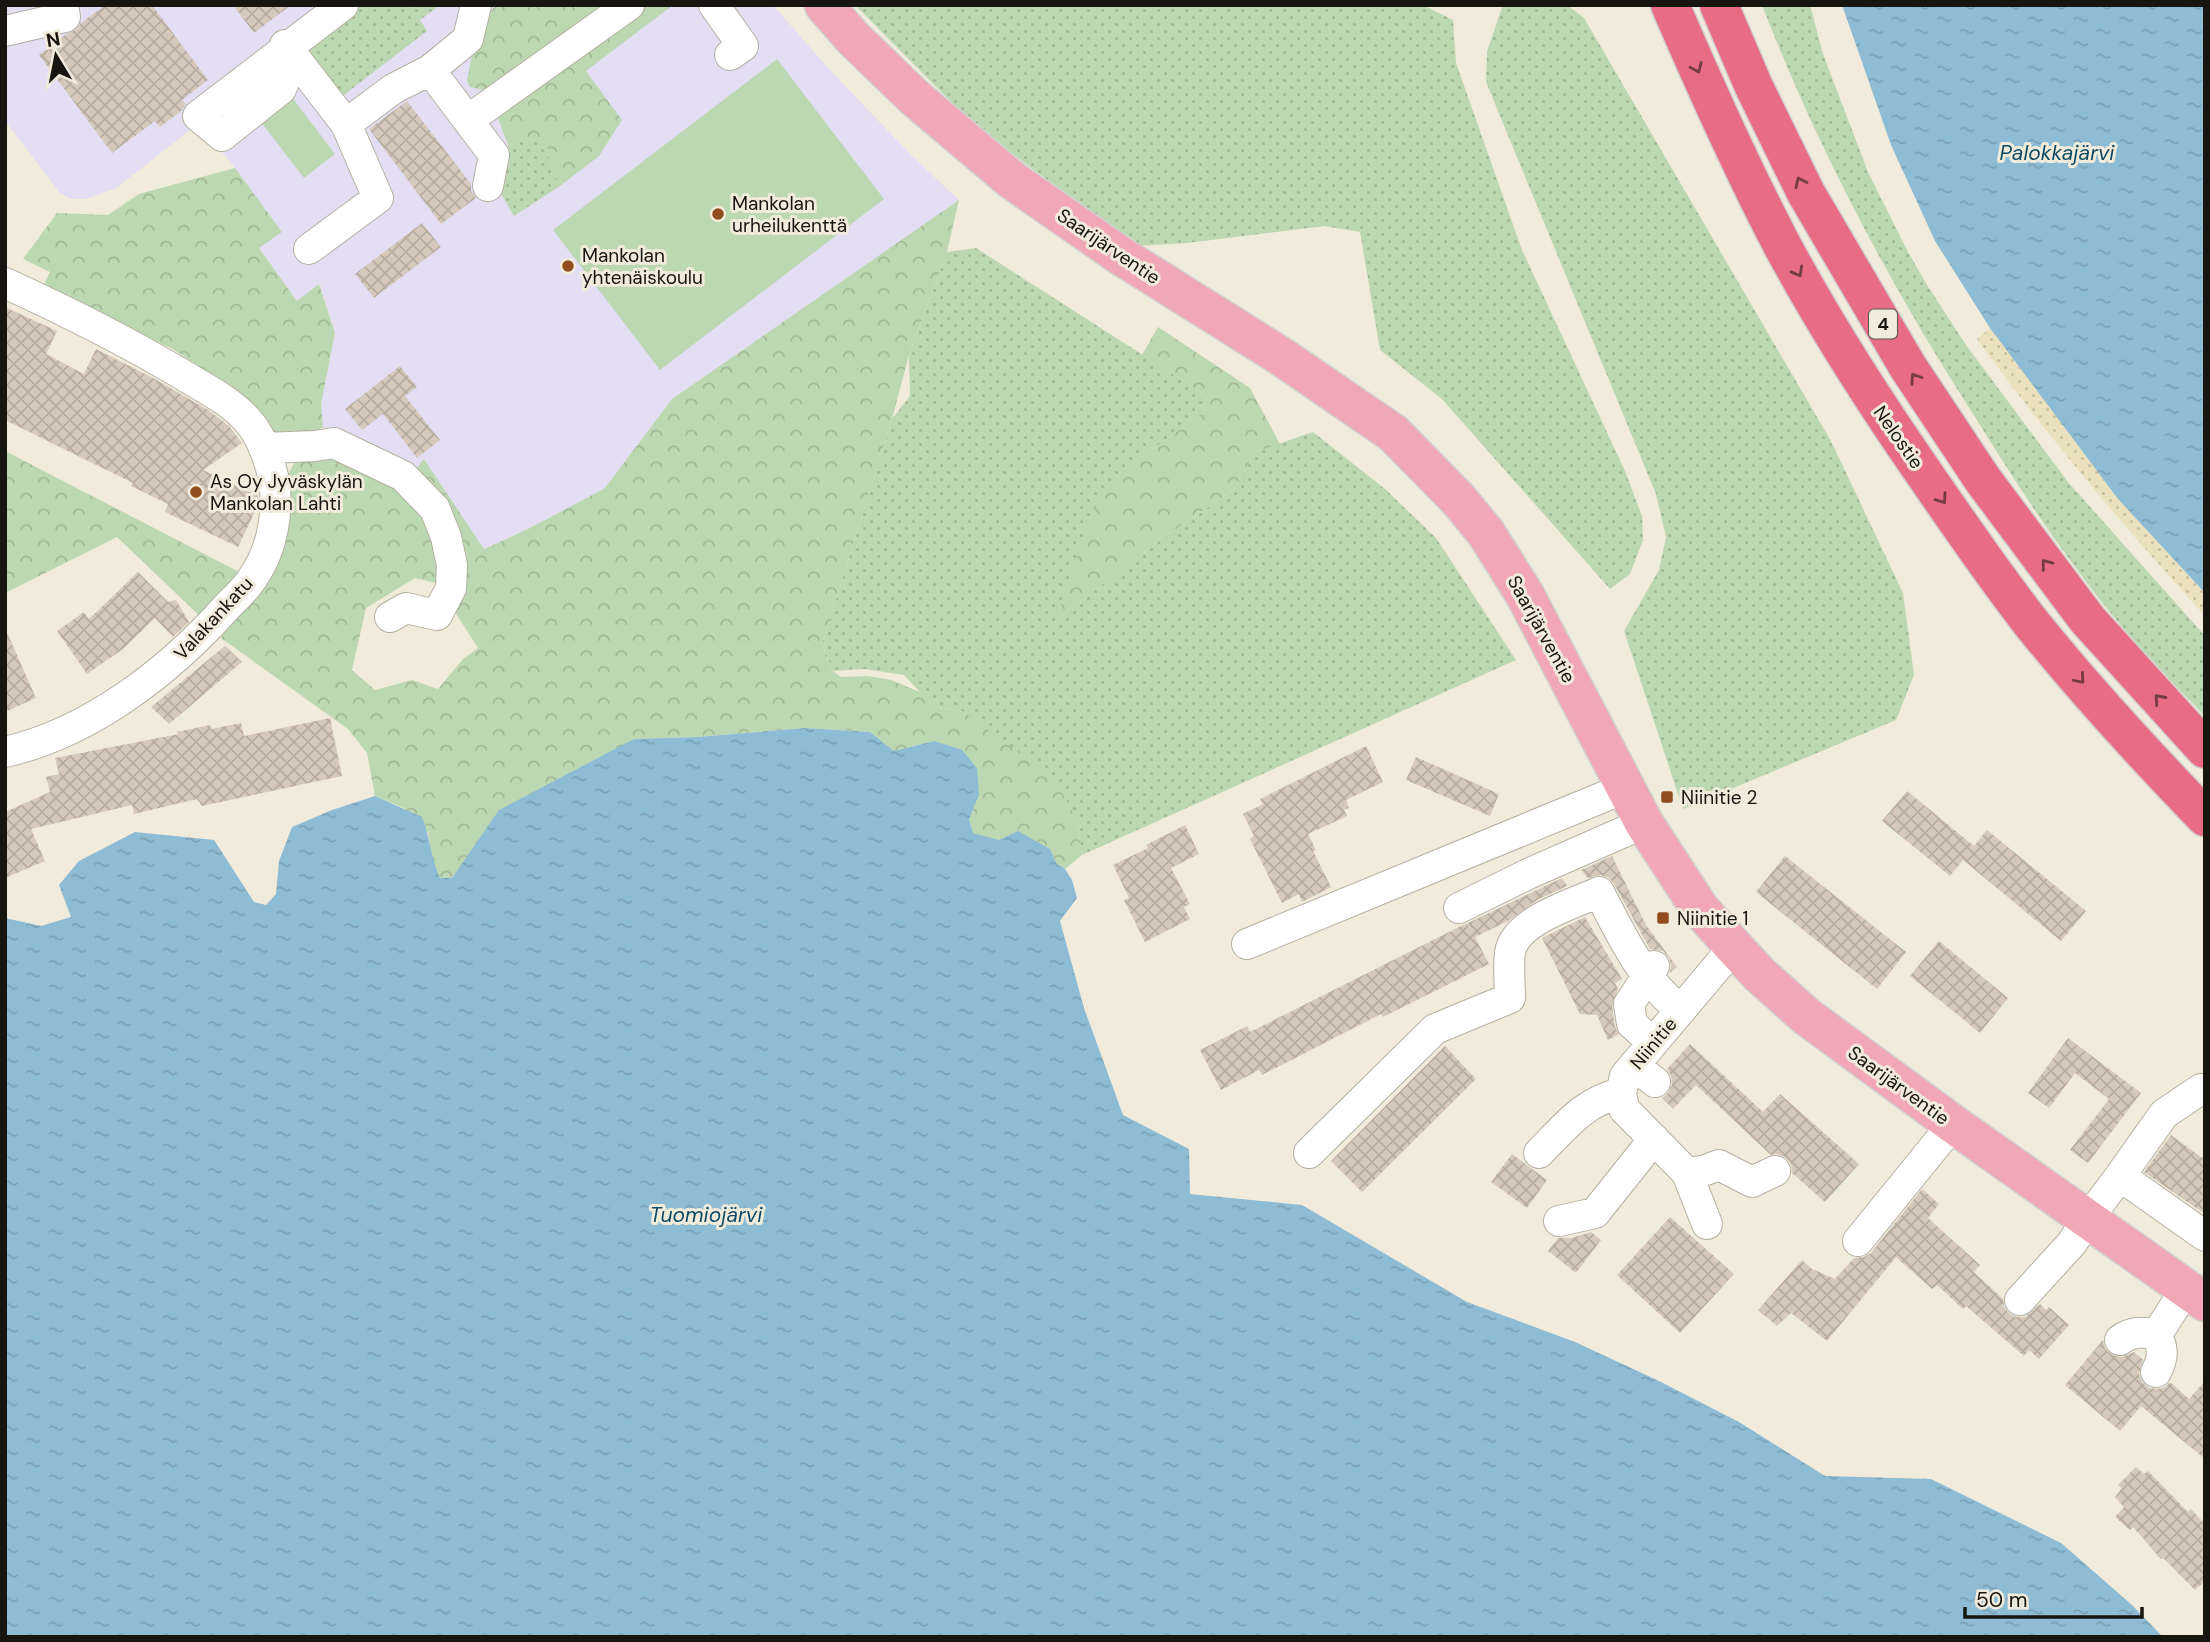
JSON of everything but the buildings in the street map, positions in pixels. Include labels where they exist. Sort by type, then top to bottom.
[{"type":"highway","name":"Nelostie","points":[[1670,5],[1712,103],[1767,214],[1828,326],[1877,406],[1991,570],[2034,625],[2113,719],[2205,817]]},
{"type":"highway","name":"4","points":[[1719,5],[1754,86],[1806,193],[1908,367],[1983,480],[2087,619],[2205,749]]},
{"type":"main road","name":"Saarijärventie","points":[[824,5],[853,38],[914,97],[1012,180],[1121,256],[1282,357],[1393,433],[1458,499],[1486,533],[1525,594],[1644,824],[1700,909],[1759,974],[1806,1016],[2195,1296]]},
{"type":"street","points":[[309,249],[378,198],[346,124],[285,46],[343,5]]},
{"type":"street","points":[[346,124],[393,89],[430,70],[468,40],[476,5]]},
{"type":"street","points":[[468,120],[629,5]]},
{"type":"street","points":[[717,6],[743,46],[730,55]]},
{"type":"street","points":[[5,31],[65,18],[64,11]]},
{"type":"street","points":[[430,70],[494,155],[488,186]]},
{"type":"street","name":"Valakankatu","points":[[5,283],[43,300],[227,401],[249,421],[265,448],[276,499],[270,543],[253,579],[201,636],[149,682],[97,714],[67,729],[5,752]]},
{"type":"street","points":[[265,448],[334,443],[403,476],[435,509],[453,565],[451,588],[437,615],[406,608],[390,617]]},
{"type":"street","points":[[1247,944],[1625,788]]},
{"type":"street","points":[[1459,908],[1566,863],[1644,824]]},
{"type":"street","points":[[1309,1153],[1435,1029],[1510,998],[1510,950],[1518,935],[1530,923],[1598,892],[1623,938],[1652,971],[1657,988],[1681,1010]]},
{"type":"street","name":"Niinitie","points":[[1621,1093],[1625,1076],[1647,1063],[1681,1010],[1734,947]]},
{"type":"street","points":[[1647,1063],[1632,1024],[1629,1004],[1652,971]]},
{"type":"street","points":[[2020,1300],[2073,1244],[2087,1220],[2164,1114],[2201,1089]]},
{"type":"street","points":[[1539,1153],[1583,1109],[1601,1098],[1621,1093],[1624,1109],[1687,1173],[1707,1224]]},
{"type":"street","points":[[1858,1241],[1953,1124]]},
{"type":"street","points":[[1559,1221],[1595,1213],[1654,1139]]},
{"type":"street","points":[[1687,1173],[1719,1165],[1752,1182],[1775,1171]]},
{"type":"street","points":[[2120,1176],[2205,1236]]},
{"type":"street","points":[[2157,1334],[2195,1296]]},
{"type":"street","points":[[2120,1340],[2127,1335],[2143,1332],[2157,1334]]},
{"type":"street","points":[[2157,1334],[2163,1348],[2163,1360],[2157,1371]]},
{"type":"shaded area","name":"Mankolan yhtenäiskoulu","points":[[5,5],[773,5],[829,69],[912,156],[959,200],[672,399],[605,488],[530,528],[472,554],[339,431],[323,427],[321,404],[335,333],[320,284],[298,302],[259,248],[281,231],[212,140],[194,130],[189,131],[116,188],[86,199],[72,199],[60,193],[5,121]]},
{"type":"green space","points":[[349,5],[408,5],[410,8],[414,5],[440,5],[420,20],[427,31],[336,101],[296,48]]},
{"type":"green space","points":[[498,5],[618,5],[509,84],[484,90],[470,87],[467,81],[479,19]]},
{"type":"green space","points":[[640,5],[673,5],[586,71],[622,120],[599,156],[560,186],[552,170],[545,137],[508,145],[498,118],[501,108]]},
{"type":"green space","points":[[855,5],[1423,5],[1453,20],[1456,63],[1522,250],[1625,471],[1642,516],[1643,540],[1630,574],[1610,589],[1442,399],[1380,350],[1360,232],[1324,226],[1187,243],[1136,246],[975,126]]},
{"type":"green space","points":[[1503,5],[1567,5],[1584,18],[1831,441],[1903,593],[1914,675],[1896,720],[1683,809],[1624,631],[1659,570],[1666,537],[1656,494],[1486,82],[1487,51]]},
{"type":"green space","points":[[1762,5],[1810,5],[1823,54],[1868,172],[1927,285],[1966,345],[2068,482],[2205,636],[2205,716],[2136,643],[2088,584],[2022,490],[1942,365],[1831,164]]},
{"type":"green space","name":"Mankolan urheilukenttä","points":[[777,59],[884,199],[660,370],[553,230]]},
{"type":"green space","points":[[288,92],[335,154],[304,178],[257,117]]},
{"type":"green space","points":[[545,137],[552,170],[560,186],[514,216],[496,185],[509,161],[508,145]]},
{"type":"green space","points":[[235,168],[282,232],[259,248],[297,301],[319,284],[335,333],[321,404],[323,427],[296,441],[274,438],[259,413],[235,389],[171,348],[41,291],[50,272],[23,259],[57,213],[108,215],[139,194]]},
{"type":"green space","points":[[959,200],[947,252],[909,355],[892,419],[822,644],[833,671],[841,677],[868,676],[891,680],[920,692],[933,706],[964,712],[1055,780],[1077,820],[1082,855],[1065,869],[1057,864],[1050,849],[973,834],[969,819],[979,795],[934,741],[894,751],[870,732],[805,728],[634,739],[465,861],[452,878],[440,878],[433,862],[428,833],[404,808],[375,796],[367,753],[348,729],[221,638],[281,548],[288,503],[288,474],[299,455],[343,454],[397,482],[440,536],[440,584],[415,578],[366,608],[352,670],[375,690],[412,680],[438,689],[463,659],[478,648],[455,612],[464,553],[417,468],[424,459],[484,549],[530,528],[605,488],[672,399]]},
{"type":"green space","points":[[976,248],[1207,396],[1204,412],[1117,475],[1057,619],[1162,539],[1234,489],[1255,452],[1313,432],[1385,489],[1436,538],[1516,660],[1082,855],[1077,820],[964,712],[933,706],[904,675],[864,669],[833,671],[822,644],[892,419],[910,396],[909,355],[947,252]]},
{"type":"green space","points":[[1158,327],[1250,388],[1280,444],[1255,452],[1234,489],[1162,539],[1056,620],[1088,520],[1117,475],[1204,412],[1207,396],[1142,355]]},
{"type":"green space","points":[[5,451],[243,574],[206,622],[117,537],[5,593]]},
{"type":"sand","points":[[1990,328],[2118,499],[2205,593],[2205,616],[2087,481],[1977,339]]},
{"type":"water","name":"Palokkajärvi","points":[[1842,5],[2205,5],[2205,593],[2118,499],[1990,328],[1935,241],[1891,145]]},
{"type":"water","name":"Tuomiojärvi","points":[[805,728],[870,732],[894,751],[934,741],[962,750],[977,768],[979,795],[969,819],[973,833],[999,840],[1018,831],[1050,849],[1057,864],[1065,869],[1072,880],[1077,898],[1060,921],[1084,1008],[1123,1115],[1189,1149],[1190,1194],[1302,1205],[1467,1302],[1575,1342],[1659,1381],[1739,1422],[1825,1476],[1931,1479],[2061,1543],[2132,1605],[2163,1637],[5,1637],[5,918],[41,926],[71,917],[59,885],[79,861],[135,832],[214,840],[254,902],[266,905],[276,894],[279,861],[292,827],[375,796],[422,817],[440,878],[452,878],[499,810],[634,739]]},
{"type":"place","name":"Mankolan urheilukenttä","points":[[718,214]]},
{"type":"place","name":"Mankolan yhtenäiskoulu","points":[[568,266]]},
{"type":"place","name":"As Oy Jyväskylän Mankolan Lahti","points":[[196,492]]},
{"type":"place","name":"Niinitie 2","points":[[1667,797]]},
{"type":"place","name":"Niinitie 1","points":[[1663,918]]}]
